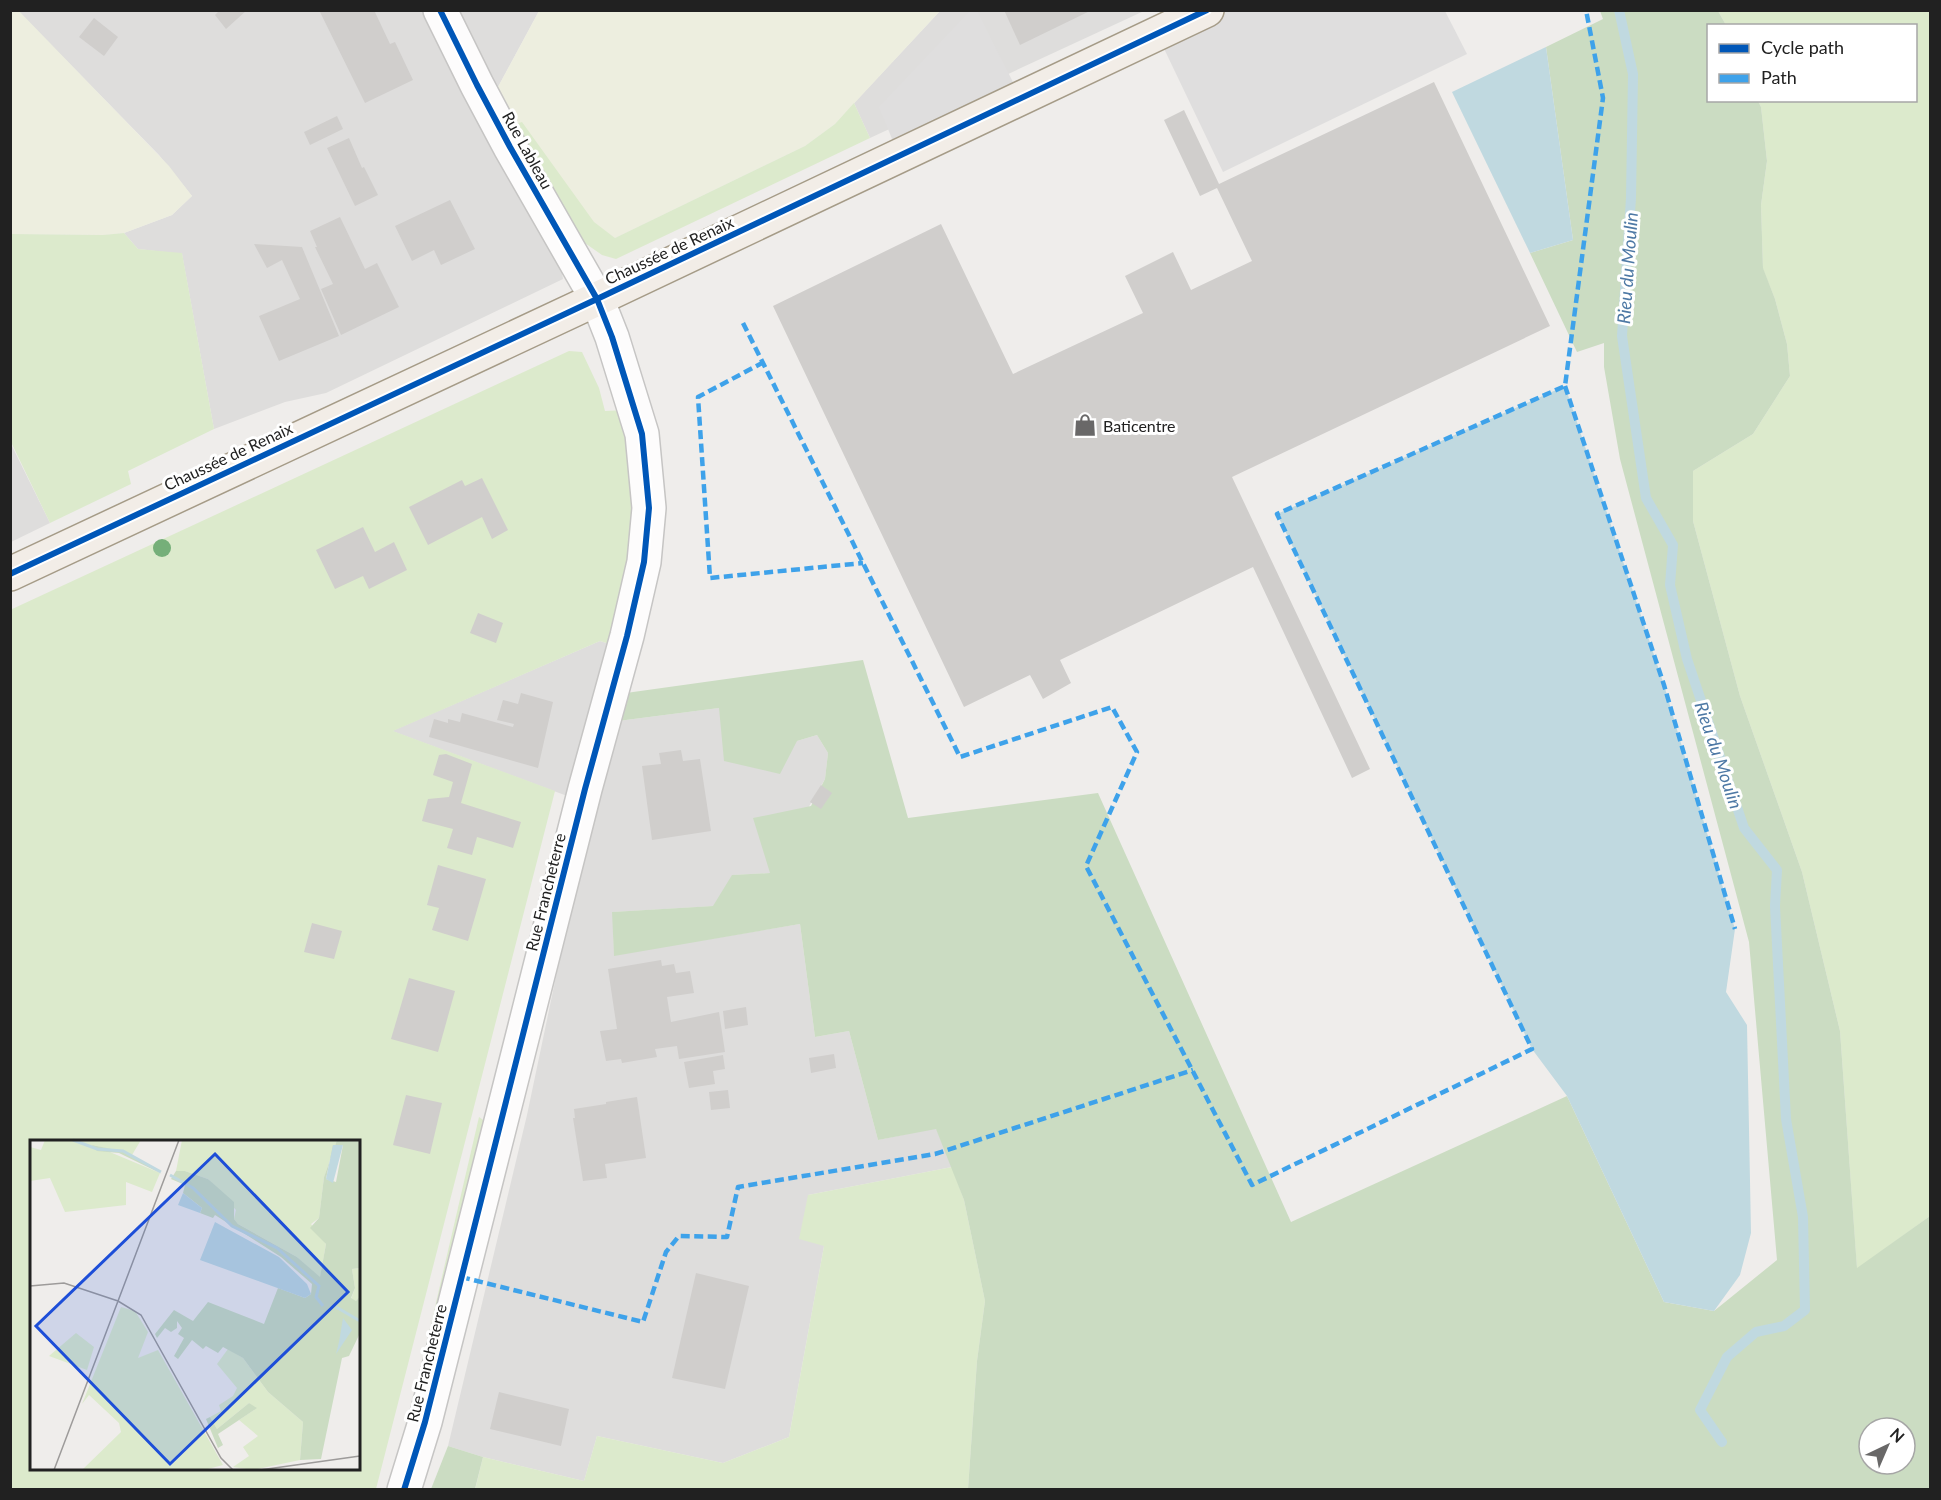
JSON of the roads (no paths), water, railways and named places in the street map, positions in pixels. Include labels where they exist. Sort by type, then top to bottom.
[{"type":"main road","name":"Chaussée de Renaix","points":[[10,574],[1207,10]]},
{"type":"street","name":"Rue Lableau","points":[[440,10],[499,126],[597,299]]},
{"type":"street","name":"Rue Francheterre","points":[[404,1490],[425,1422],[644,562],[649,508],[642,434],[612,337],[597,299]]},
{"type":"water","points":[[1546,47],[1573,240],[1530,253],[1452,92]]},
{"type":"water","points":[[1565,386],[1664,685],[1735,929],[1726,992],[1747,1025],[1751,1233],[1740,1275],[1714,1311],[1664,1302],[1567,1096],[1532,1049],[1277,514]]},
{"type":"waterway","name":"Rieu du Moulin","points":[[1619,10],[1633,74],[1631,198],[1622,336],[1646,498],[1673,545],[1670,585],[1687,659],[1744,828],[1777,870],[1775,906],[1786,1119],[1803,1217],[1805,1310],[1784,1326],[1756,1332],[1727,1357],[1700,1410],[1722,1442]]},
{"type":"place","name":"Baticentre","points":[[1085,425]]}]
